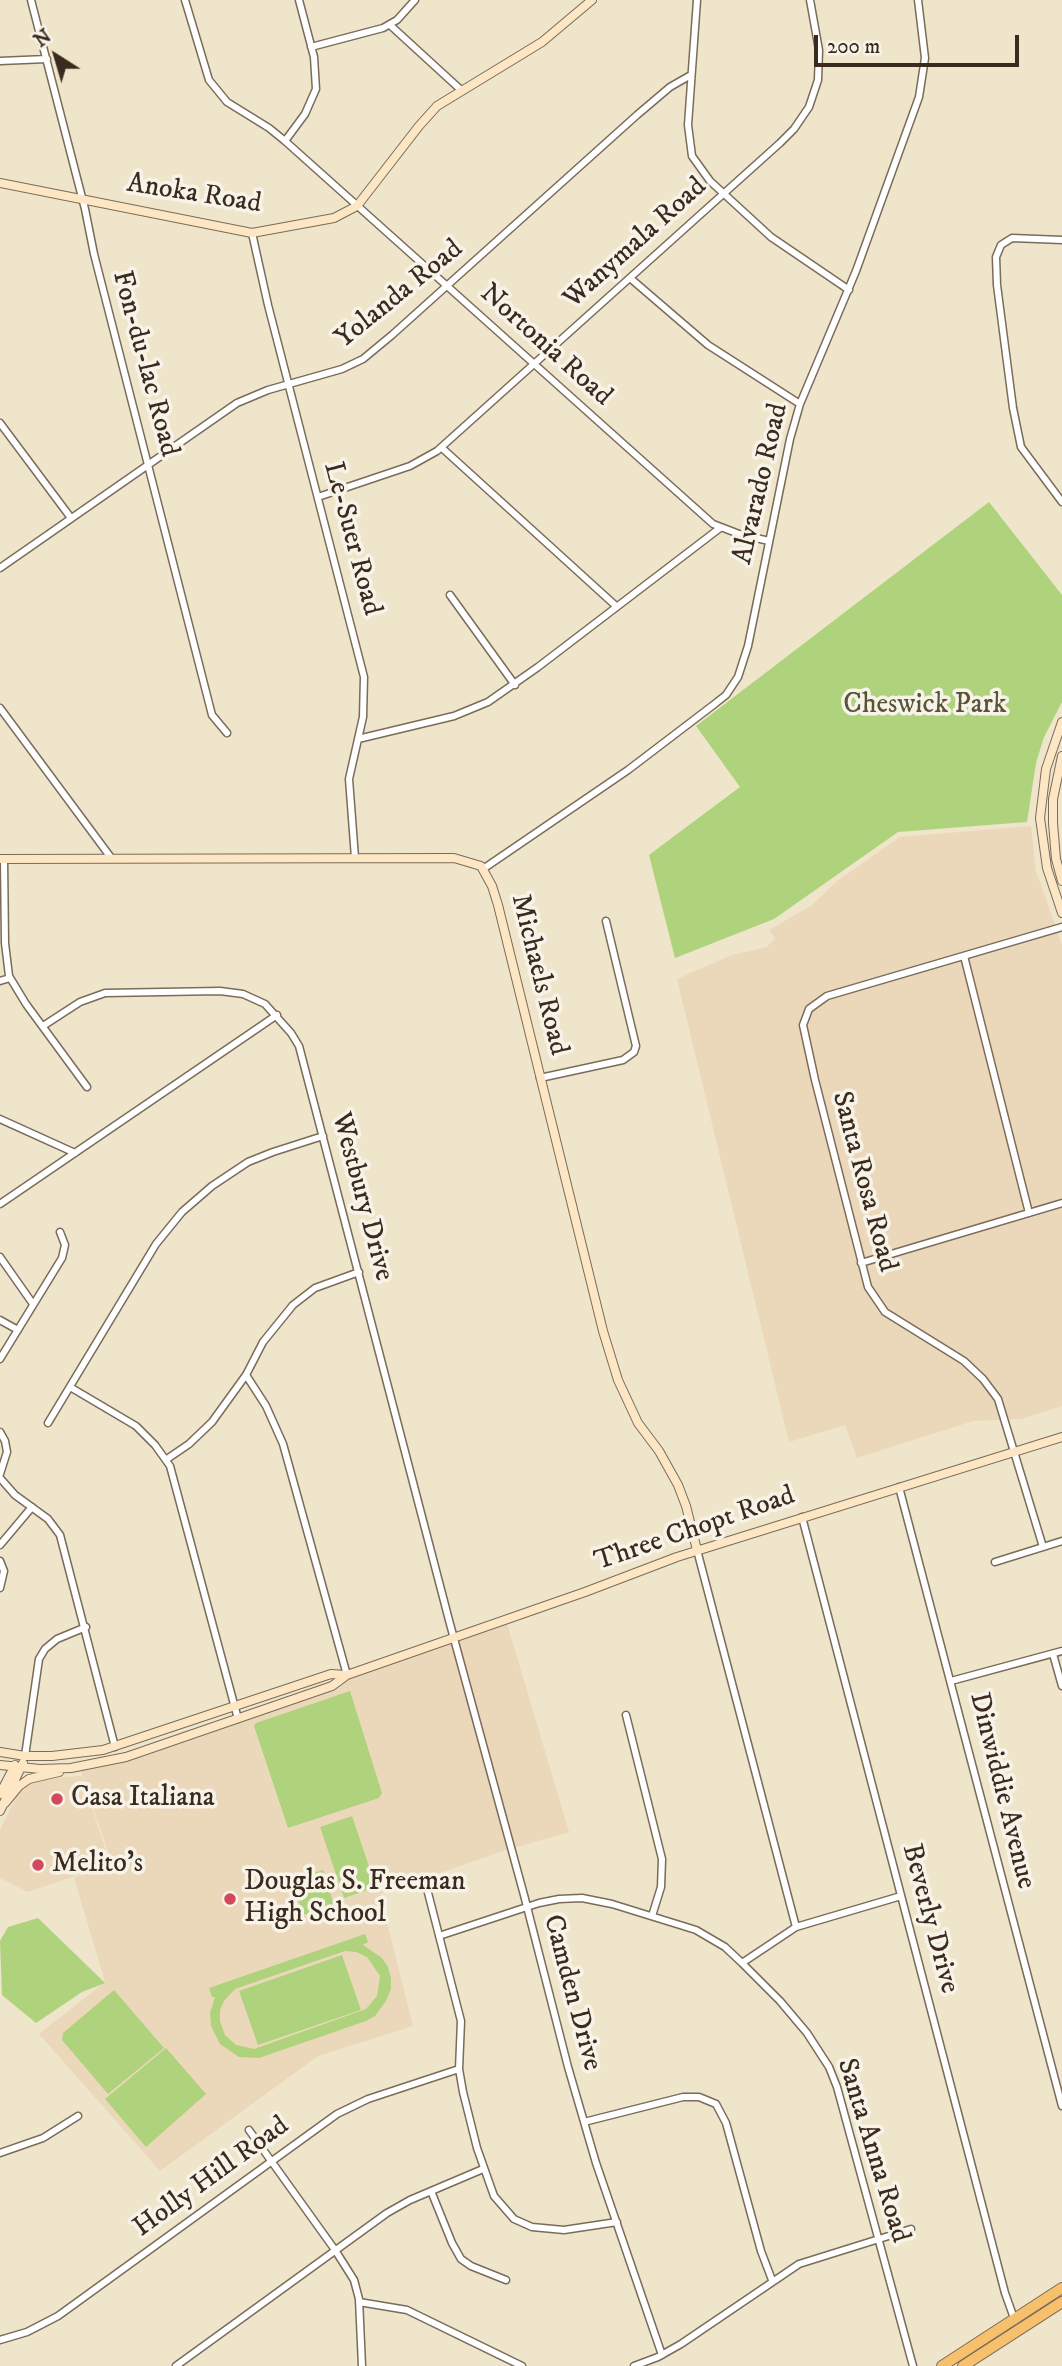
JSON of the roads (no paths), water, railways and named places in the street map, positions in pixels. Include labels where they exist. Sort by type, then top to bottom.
[{"type":"main road","name":"Anoka Road","points":[[0,183],[251,233],[325,220],[344,214],[357,206],[437,106],[542,42],[592,0]]},
{"type":"main road","points":[[1062,722],[1046,769],[1040,818],[1047,869],[1062,913]]},
{"type":"main road","points":[[1062,756],[1053,799],[1053,823],[1056,859],[1062,881]]},
{"type":"main road","name":"Michaels Road","points":[[2,859],[454,858],[475,862],[483,869],[498,905],[603,1331],[618,1380],[638,1423],[659,1451],[678,1485],[687,1506],[697,1550]]},
{"type":"main road","name":"Three Chopt Road","points":[[0,1765],[71,1768],[126,1757],[332,1686],[346,1675],[697,1550],[1062,1437]]},
{"type":"main road","name":"Three Chopt Road","points":[[0,1752],[25,1756],[71,1755],[115,1747],[331,1674],[346,1675]]},
{"type":"main road","points":[[0,1794],[25,1756]]},
{"type":"main road","points":[[3,1807],[18,1767]]},
{"type":"main road","points":[[3,1807],[19,1786],[29,1779],[71,1768]]},
{"type":"main road","points":[[943,2366],[1062,2288]]},
{"type":"main road","points":[[963,2366],[1062,2302]]},
{"type":"street","name":"Fon-du-lac Road","points":[[31,0],[212,715],[227,733]]},
{"type":"street","name":"Nortonia Road","points":[[186,0],[203,66],[212,87],[227,102],[285,141],[683,499],[720,528],[769,541]]},
{"type":"street","points":[[285,141],[305,114],[314,95],[316,79],[299,0]]},
{"type":"street","points":[[311,47],[390,25],[415,0]]},
{"type":"street","points":[[697,0],[688,125],[691,153],[704,174],[723,194],[784,247],[849,289]]},
{"type":"street","name":"Wanymala Road","points":[[318,497],[410,466],[442,448],[794,129],[809,107],[819,71],[818,42],[810,0]]},
{"type":"street","name":"Alvarado Road","points":[[483,869],[618,777],[726,695],[733,686],[743,665],[790,439],[800,404],[849,289],[907,133],[921,87],[924,43],[918,0]]},
{"type":"street","points":[[390,25],[461,90]]},
{"type":"street","points":[[0,61],[47,59]]},
{"type":"street","name":"Yolanda Road","points":[[0,568],[237,403],[268,390],[341,369],[363,359],[637,115],[670,87],[691,75]]},
{"type":"street","name":"Le-Suer Road","points":[[251,233],[365,677],[365,697],[349,779],[355,858]]},
{"type":"street","points":[[1062,240],[1012,238],[1002,243],[996,257],[1016,424],[1025,454],[1062,502]]},
{"type":"street","points":[[630,278],[708,345],[800,404]]},
{"type":"street","points":[[0,423],[71,518]]},
{"type":"street","points":[[442,448],[616,606]]},
{"type":"street","points":[[358,739],[470,710],[515,685],[720,528]]},
{"type":"street","points":[[450,595],[515,685]]},
{"type":"street","points":[[0,708],[112,859]]},
{"type":"street","points":[[2,859],[5,943],[10,978],[26,1004],[88,1087]]},
{"type":"street","points":[[540,1077],[629,1058],[634,1052],[636,1046],[606,921]]},
{"type":"street","points":[[1029,1213],[964,956],[1062,927]]},
{"type":"street","name":"Santa Rosa Road","points":[[964,956],[827,996],[814,1004],[807,1013],[803,1034],[868,1287],[885,1312],[956,1355],[983,1379],[998,1399],[1043,1547]]},
{"type":"street","points":[[0,981],[10,978]]},
{"type":"street","name":"Westbury Drive","points":[[43,1026],[80,1002],[105,993],[234,992],[257,1000],[277,1015],[299,1046],[454,1638]]},
{"type":"street","points":[[0,1204],[277,1015]]},
{"type":"street","points":[[0,1119],[75,1153]]},
{"type":"street","points":[[48,1423],[156,1244],[182,1212],[212,1186],[248,1162],[323,1136]]},
{"type":"street","points":[[861,1263],[1062,1203]]},
{"type":"street","points":[[0,1359],[65,1251],[60,1232]]},
{"type":"street","points":[[0,1257],[33,1304]]},
{"type":"street","points":[[167,1460],[200,1434],[246,1375],[263,1342],[293,1305],[310,1291],[359,1272]]},
{"type":"street","points":[[0,1320],[18,1330]]},
{"type":"street","points":[[246,1375],[266,1406],[283,1444],[346,1675]]},
{"type":"street","points":[[70,1387],[136,1426],[167,1460],[177,1487],[238,1719]]},
{"type":"street","points":[[0,1432],[7,1452],[0,1476],[15,1495],[48,1519],[62,1538],[115,1747]]},
{"type":"street","name":"Dinwiddie Avenue","points":[[899,1487],[1062,2106]]},
{"type":"street","points":[[0,1545],[32,1507]]},
{"type":"street","name":"Beverly Drive","points":[[802,1517],[1004,2293],[1020,2329]]},
{"type":"street","points":[[995,1562],[1062,1541]]},
{"type":"street","points":[[697,1550],[796,1927]]},
{"type":"street","points":[[0,1561],[4,1571],[0,1588]]},
{"type":"street","points":[[25,1756],[39,1659],[45,1649],[57,1639],[86,1627]]},
{"type":"street","name":"Camden Drive","points":[[454,1638],[583,2122],[662,2355]]},
{"type":"street","points":[[951,1681],[1062,1651]]},
{"type":"street","points":[[1053,1654],[1062,1686]]},
{"type":"street","points":[[626,1714],[662,1859],[663,1877],[652,1916]]},
{"type":"street","points":[[426,1885],[461,2021],[459,2069],[489,2187],[500,2206],[525,2225],[564,2230],[617,2222]]},
{"type":"street","points":[[742,1963],[796,1927],[901,1896]]},
{"type":"street","name":"Santa Anna Road","points":[[439,1936],[527,1907],[559,1899],[582,1898],[696,1930],[712,1938],[742,1963],[796,2019],[829,2067],[913,2366]]},
{"type":"street","name":"Holly Hill Road","points":[[0,2340],[27,2332],[58,2316],[337,2114],[355,2104],[459,2069]]},
{"type":"street","points":[[583,2122],[683,2096],[699,2096],[716,2104],[726,2123],[761,2251],[772,2280]]},
{"type":"street","points":[[0,2153],[43,2138],[78,2116]]},
{"type":"street","points":[[249,2130],[354,2280],[359,2302],[362,2366]]},
{"type":"street","points":[[176,2366],[387,2213],[430,2190],[483,2169]]},
{"type":"street","points":[[430,2190],[461,2259],[471,2266],[506,2280]]},
{"type":"street","points":[[634,2366],[662,2355],[772,2280],[815,2258],[911,2229]]},
{"type":"street","points":[[359,2302],[407,2310],[522,2366]]},
{"type":"place","name":"Casa Italiana","points":[[57,1799]]},
{"type":"place","name":"Melito's","points":[[38,1865]]},
{"type":"place","name":"Douglas S. Freeman High School","points":[[230,1899]]},
{"type":"park label","name":"Cheswick Park","points":[[925,706]]}]
